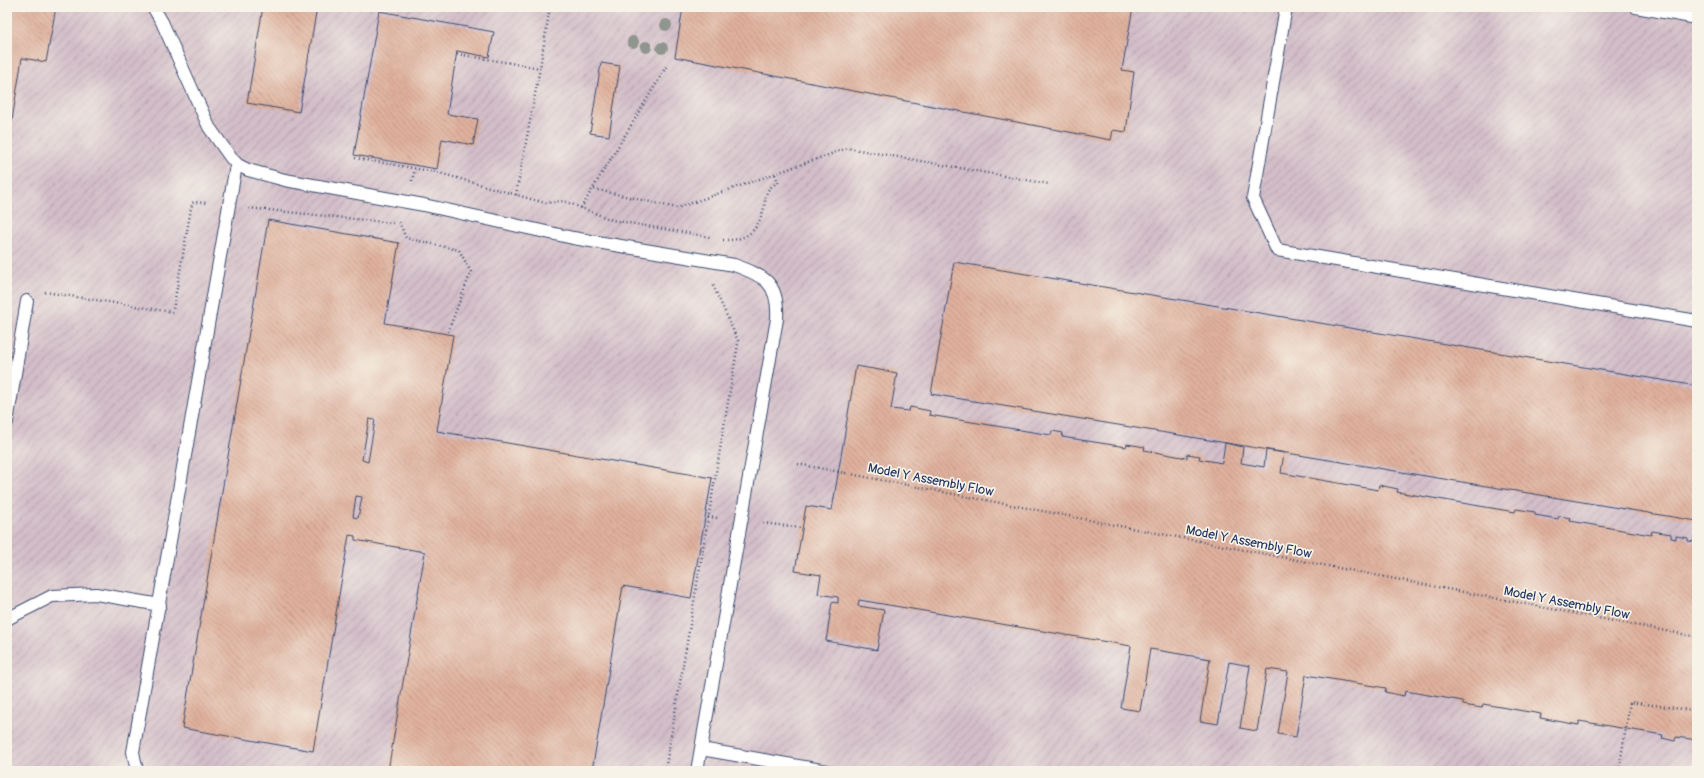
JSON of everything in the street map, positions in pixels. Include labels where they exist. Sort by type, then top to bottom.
[{"type":"lane","points":[[153,7],[162,22],[209,127],[231,158],[238,165],[248,170],[285,180],[405,201],[493,219],[573,238],[734,265],[757,273],[769,283],[776,294],[778,304],[773,349],[697,771]]},
{"type":"lane","points":[[1286,7],[1253,198],[1277,250],[1697,321]]},
{"type":"lane","points":[[1636,7],[1697,18]]},
{"type":"lane","points":[[137,771],[133,752],[235,171],[238,165]]},
{"type":"lane","points":[[7,422],[27,301]]},
{"type":"lane","points":[[7,619],[52,596],[96,594],[160,605]]},
{"type":"lane","points":[[701,749],[827,771]]},
{"type":"path","points":[[516,195],[550,7]]},
{"type":"path","points":[[457,54],[540,68]]},
{"type":"path","points":[[582,209],[668,64]]},
{"type":"path","points":[[594,189],[677,208],[848,148],[1049,184]]},
{"type":"path","points":[[355,158],[436,172],[545,203],[564,201],[612,220],[724,240],[743,238],[751,233],[760,219],[768,192],[778,182],[775,174]]},
{"type":"path","points":[[415,169],[398,224],[406,238],[459,250],[471,272],[447,334]]},
{"type":"path","points":[[42,291],[172,312],[192,203],[194,202],[398,224]]},
{"type":"path","points":[[665,771],[738,341],[689,234]]},
{"type":"path","name":"Model Y Assembly Flow","points":[[798,464],[1697,637]]},
{"type":"path","points":[[1619,771],[1630,702],[1697,711]]},
{"type":"shaded area","points":[[7,7],[1697,7],[1697,771],[7,771]]},
{"type":"building","points":[[7,7],[56,7],[46,62],[22,58],[8,145]]},
{"type":"building","points":[[263,7],[317,7],[299,112],[247,103]]},
{"type":"building","points":[[683,7],[1133,7],[1122,70],[1134,72],[1126,132],[1113,130],[1111,140],[675,57]]},
{"type":"building","points":[[379,11],[494,32],[489,57],[457,51],[447,114],[478,119],[473,145],[442,139],[437,169],[354,155]]},
{"type":"building","points":[[601,63],[620,66],[609,136],[590,133]]},
{"type":"building","points":[[268,220],[399,243],[385,323],[453,335],[437,431],[712,478],[691,598],[623,586],[592,771],[388,771],[425,552],[355,540],[355,536],[349,535],[313,751],[182,728]],"holes":[[[369,419],[375,420],[368,462],[362,460]],[[356,496],[362,497],[358,518],[353,517]]]},
{"type":"building","points":[[954,262],[1697,386],[1697,521],[931,394]]},
{"type":"building","points":[[856,366],[897,373],[891,409],[909,411],[910,407],[930,411],[929,415],[1051,435],[1052,431],[1063,433],[1062,437],[1126,447],[1127,444],[1145,447],[1144,450],[1187,458],[1187,454],[1200,456],[1199,459],[1222,463],[1225,443],[1243,447],[1241,463],[1264,467],[1266,450],[1284,453],[1281,473],[1378,490],[1379,485],[1398,489],[1397,492],[1515,512],[1516,509],[1535,512],[1535,515],[1558,519],[1559,516],[1571,518],[1570,521],[1651,535],[1652,531],[1671,534],[1671,538],[1676,539],[1676,536],[1688,538],[1688,541],[1697,542],[1697,740],[1676,737],[1675,741],[1662,738],[1663,735],[1579,721],[1579,725],[1540,718],[1541,714],[1483,704],[1482,708],[1463,705],[1463,701],[1405,691],[1404,696],[1385,692],[1386,688],[1306,675],[1296,737],[1278,734],[1288,672],[1267,669],[1257,731],[1240,728],[1250,666],[1229,662],[1218,724],[1200,721],[1210,659],[1150,649],[1140,711],[1121,708],[1131,646],[859,600],[858,606],[884,610],[877,650],[826,641],[832,602],[838,603],[838,597],[818,594],[821,575],[795,571],[806,506],[832,510]]}]
